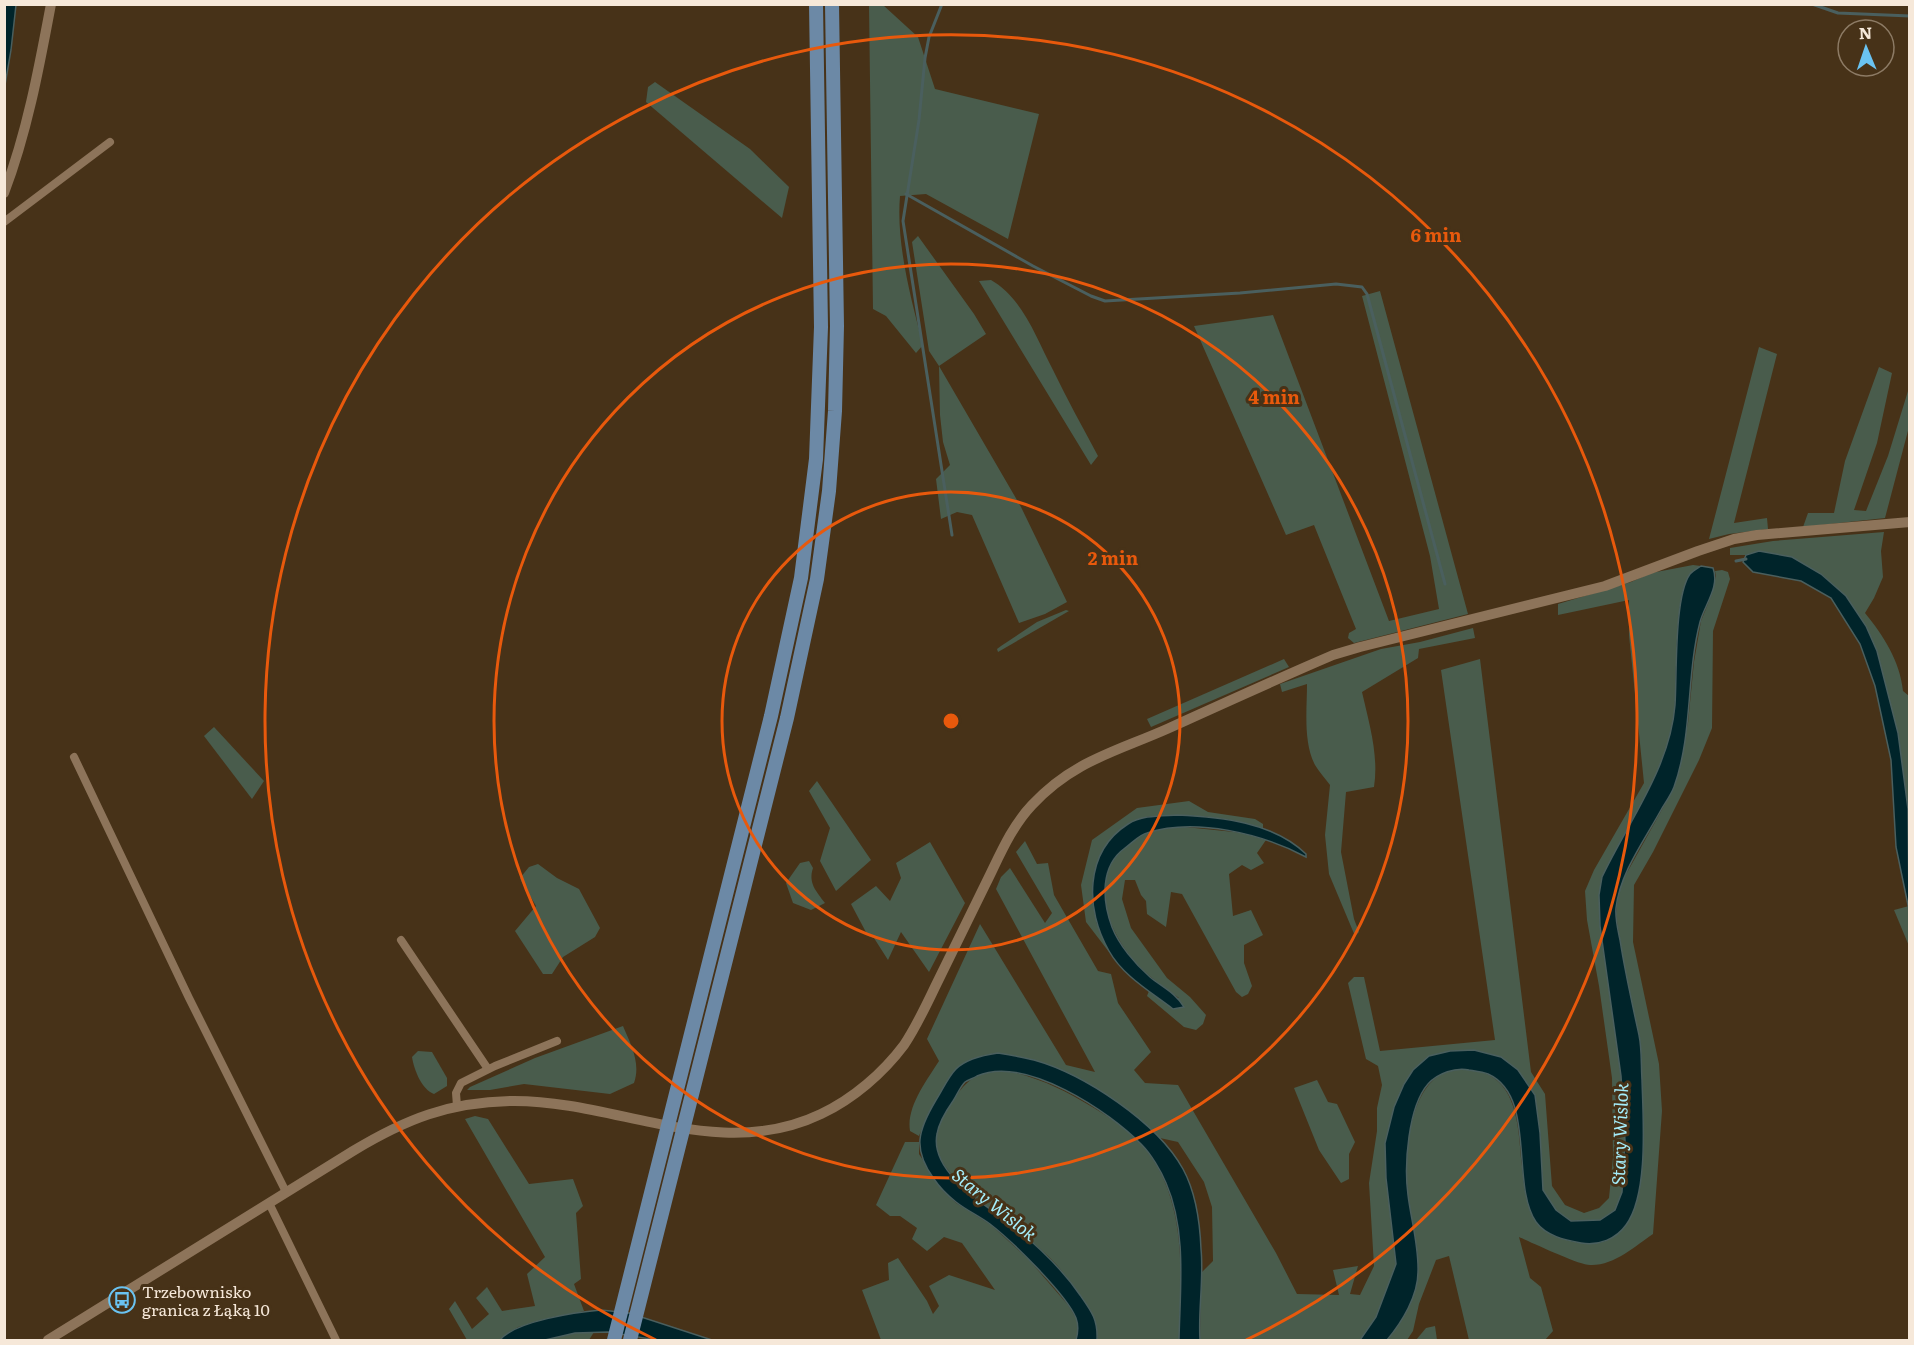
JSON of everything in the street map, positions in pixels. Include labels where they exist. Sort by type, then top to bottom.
[{"type":"main road","points":[[614,1341],[771,716],[790,636],[809,524],[819,416],[821,327],[816,4]]},
{"type":"main road","points":[[630,1341],[787,718],[815,589],[826,514],[835,411],[837,326],[832,4]]},
{"type":"street","points":[[4,193],[17,160],[27,120],[48,7]]},
{"type":"street","points":[[4,222],[110,142]]},
{"type":"street","points":[[48,1341],[389,1130],[422,1116],[457,1106],[513,1101],[544,1103],[726,1134],[759,1132],[797,1124],[822,1114],[861,1089],[882,1070],[904,1044],[928,1001],[1006,842],[1031,806],[1081,765],[1102,754],[1150,736],[1333,655],[1605,586],[1698,550],[1734,539],[1910,522]]},
{"type":"street","points":[[74,757],[189,998],[286,1192]]},
{"type":"street","points":[[401,940],[488,1070]]},
{"type":"street","points":[[457,1106],[456,1093],[461,1083],[557,1041]]},
{"type":"street","points":[[269,1203],[336,1341]]},
{"type":"green space","points":[[869,5],[883,5],[918,37],[935,89],[1039,114],[1008,239],[926,194],[900,196],[902,252],[923,345],[916,353],[886,316],[873,309]]},
{"type":"green space","points":[[655,82],[750,149],[789,187],[782,218],[646,102],[648,87]]},
{"type":"green space","points":[[918,236],[986,334],[939,366],[929,351],[912,242]]},
{"type":"green space","points":[[991,280],[1012,297],[1028,320],[1098,456],[1091,465],[979,281]]},
{"type":"green space","points":[[1380,291],[1468,614],[1354,643],[1348,638],[1349,633],[1356,629],[1314,525],[1286,535],[1194,326],[1273,315],[1389,621],[1439,609],[1430,556],[1362,296]]},
{"type":"green space","points":[[1759,347],[1777,354],[1734,523],[1767,518],[1768,529],[1709,539]]},
{"type":"green space","points":[[939,366],[1021,507],[1067,602],[1045,614],[1019,623],[972,515],[957,512],[941,519],[936,479],[950,465],[943,442],[940,415]]},
{"type":"green space","points":[[1879,367],[1892,373],[1877,443],[1854,510],[1866,511],[1888,456],[1908,391],[1909,427],[1885,518],[1803,527],[1808,513],[1834,513],[1845,461]]},
{"type":"green space","points":[[1884,532],[1881,551],[1883,577],[1865,613],[1890,649],[1903,691],[1909,696],[1909,834],[1898,733],[1877,652],[1865,626],[1846,596],[1821,574],[1759,551],[1746,555],[1730,555],[1730,548],[1773,541]]},
{"type":"green space","points":[[1693,565],[1701,566],[1690,574],[1681,600],[1677,636],[1675,705],[1665,751],[1657,773],[1602,877],[1599,895],[1600,926],[1621,1076],[1625,1141],[1622,1192],[1615,1210],[1600,1220],[1571,1221],[1556,1210],[1543,1190],[1535,1095],[1474,1050],[1394,1107],[1385,1142],[1386,1178],[1396,1264],[1376,1317],[1360,1340],[1200,1340],[1201,1273],[1213,1261],[1212,1207],[1204,1182],[1178,1142],[1160,1138],[1144,1123],[998,1053],[929,1112],[919,1136],[910,1131],[914,1103],[939,1061],[927,1039],[980,924],[1066,1065],[1095,1072],[996,889],[1001,877],[1010,868],[1045,923],[1052,913],[1016,852],[1025,841],[1037,864],[1048,863],[1054,895],[1098,971],[1111,974],[1118,1003],[1151,1052],[1134,1070],[1145,1083],[1178,1085],[1276,1253],[1297,1294],[1339,1295],[1333,1270],[1358,1266],[1350,1294],[1360,1295],[1374,1266],[1369,1183],[1377,1131],[1377,1108],[1382,1085],[1378,1066],[1366,1059],[1348,983],[1354,977],[1364,977],[1380,1051],[1495,1040],[1441,670],[1480,659],[1531,1072],[1545,1094],[1552,1186],[1565,1205],[1584,1213],[1599,1208],[1609,1198],[1613,1157],[1612,1078],[1587,920],[1585,891],[1594,870],[1644,783],[1629,635],[1629,600],[1558,615],[1558,604],[1631,582],[1651,573]]},
{"type":"green space","points":[[1715,571],[1728,572],[1730,579],[1713,631],[1712,728],[1699,760],[1634,885],[1633,942],[1659,1064],[1662,1111],[1653,1234],[1616,1259],[1590,1265],[1566,1258],[1519,1237],[1530,1278],[1541,1287],[1553,1331],[1545,1340],[1469,1340],[1449,1256],[1436,1260],[1419,1304],[1413,1331],[1407,1340],[1387,1340],[1408,1308],[1415,1290],[1418,1271],[1407,1178],[1409,1137],[1421,1097],[1431,1082],[1446,1072],[1464,1069],[1482,1072],[1496,1079],[1505,1090],[1516,1118],[1523,1173],[1537,1223],[1626,1225],[1625,976],[1616,914],[1619,887],[1674,788],[1688,723],[1701,621],[1712,594]]},
{"type":"green space","points":[[1066,610],[1069,611],[998,652],[997,649],[1037,622]]},
{"type":"green space","points":[[1473,628],[1475,638],[1419,649],[1418,658],[1362,692],[1374,751],[1374,787],[1346,792],[1341,852],[1354,919],[1359,932],[1355,936],[1329,874],[1325,835],[1330,785],[1311,756],[1306,726],[1307,684],[1282,692],[1280,684],[1381,649],[1420,642]]},
{"type":"green space","points":[[1284,659],[1289,667],[1151,727],[1147,719]]},
{"type":"green space","points":[[214,727],[264,781],[252,799],[204,736]]},
{"type":"green space","points":[[817,781],[871,860],[836,891],[820,861],[830,828],[809,791]]},
{"type":"green space","points":[[1189,801],[1208,812],[1255,819],[1263,824],[1263,829],[1230,820],[1202,816],[1149,816],[1129,823],[1111,839],[1096,922],[1109,952],[1086,922],[1081,885],[1092,840],[1137,808]]},
{"type":"green space","points":[[1185,827],[1244,833],[1266,840],[1257,853],[1264,863],[1251,870],[1242,865],[1229,874],[1233,916],[1251,910],[1263,935],[1244,945],[1244,963],[1252,986],[1248,994],[1242,997],[1236,992],[1182,894],[1171,892],[1166,927],[1147,914],[1146,901],[1135,880],[1125,880],[1122,899],[1131,928],[1167,978],[1190,997],[1206,1015],[1203,1024],[1196,1030],[1184,1027],[1147,996],[1149,991],[1155,996],[1179,998],[1146,973],[1119,940],[1107,912],[1104,884],[1107,870],[1114,857],[1132,841],[1148,832]]},
{"type":"green space","points":[[930,842],[965,903],[929,972],[901,932],[888,960],[874,938],[868,936],[851,904],[876,886],[890,901],[901,878],[896,863]]},
{"type":"green space","points":[[809,861],[813,868],[814,887],[825,903],[811,910],[793,903],[786,883],[800,863]]},
{"type":"green space","points":[[538,864],[557,878],[579,889],[600,928],[595,937],[563,957],[552,974],[543,974],[515,931],[536,906],[520,878],[529,867]]},
{"type":"green space","points":[[1909,906],[1910,910],[1909,946],[1894,910]]},
{"type":"green space","points":[[623,1026],[636,1061],[636,1076],[634,1083],[610,1094],[524,1084],[490,1090],[467,1090],[535,1058]]},
{"type":"green space","points":[[418,1051],[432,1052],[447,1078],[447,1086],[434,1094],[422,1084],[417,1073],[412,1057]]},
{"type":"green space","points":[[1006,1070],[1052,1085],[1108,1116],[1139,1141],[1158,1168],[1168,1191],[1179,1239],[1181,1290],[1179,1340],[1097,1340],[1095,1323],[1091,1314],[1060,1268],[967,1190],[941,1159],[936,1145],[938,1128],[957,1094],[968,1082],[980,1075]]},
{"type":"green space","points":[[1317,1080],[1328,1102],[1337,1104],[1355,1142],[1349,1154],[1349,1179],[1341,1183],[1319,1150],[1294,1088]]},
{"type":"green space","points":[[475,1116],[488,1119],[529,1184],[573,1179],[583,1206],[576,1213],[581,1279],[574,1284],[584,1311],[518,1327],[500,1340],[467,1340],[449,1309],[455,1301],[472,1329],[489,1314],[476,1298],[487,1287],[502,1311],[535,1306],[527,1274],[545,1257],[465,1119]]},
{"type":"green space","points":[[905,1142],[919,1142],[919,1154],[943,1191],[956,1203],[991,1225],[1029,1260],[1068,1305],[1077,1320],[1076,1340],[881,1340],[862,1290],[889,1280],[888,1263],[898,1258],[927,1301],[933,1314],[939,1306],[929,1286],[949,1275],[995,1290],[962,1243],[944,1237],[927,1251],[912,1239],[917,1228],[900,1216],[890,1216],[876,1205]]},
{"type":"green space","points":[[1435,1326],[1437,1340],[1416,1340],[1426,1328]]},
{"type":"green space","points":[[594,1332],[589,1340],[545,1340],[575,1333]]},
{"type":"water","points":[[5,4],[16,5],[5,85]]},
{"type":"water","points":[[1759,551],[1792,557],[1821,574],[1846,596],[1866,626],[1877,651],[1898,733],[1908,809],[1909,910],[1896,847],[1891,760],[1875,686],[1860,644],[1831,598],[1801,581],[1753,572],[1743,562],[1746,555]]},
{"type":"water","points":[[1701,566],[1713,568],[1715,582],[1702,615],[1696,642],[1680,767],[1671,793],[1640,845],[1622,882],[1616,908],[1626,976],[1641,1051],[1643,1155],[1638,1194],[1633,1211],[1622,1230],[1612,1238],[1601,1242],[1588,1244],[1575,1242],[1556,1237],[1545,1231],[1536,1222],[1528,1206],[1518,1120],[1513,1101],[1503,1085],[1488,1074],[1464,1069],[1442,1074],[1432,1080],[1421,1094],[1412,1121],[1407,1153],[1409,1204],[1417,1253],[1418,1272],[1415,1290],[1403,1317],[1387,1340],[1360,1340],[1376,1317],[1396,1264],[1386,1178],[1385,1143],[1394,1107],[1404,1084],[1413,1070],[1429,1056],[1450,1051],[1474,1050],[1501,1057],[1518,1070],[1535,1095],[1543,1190],[1556,1210],[1571,1221],[1600,1220],[1615,1210],[1622,1192],[1625,1141],[1621,1076],[1600,926],[1599,895],[1602,877],[1657,773],[1665,751],[1675,705],[1677,636],[1681,600],[1690,574]]},
{"type":"water","points":[[1177,815],[1211,817],[1262,828],[1293,843],[1306,854],[1306,857],[1270,841],[1207,827],[1166,828],[1144,834],[1117,855],[1111,864],[1105,884],[1106,906],[1112,927],[1133,960],[1150,977],[1173,994],[1184,1007],[1173,1009],[1130,976],[1109,951],[1096,918],[1093,883],[1096,866],[1103,850],[1128,824],[1145,817]]},
{"type":"water","points":[[998,1053],[1034,1060],[1075,1076],[1118,1102],[1156,1134],[1171,1151],[1187,1178],[1198,1218],[1202,1260],[1200,1340],[1179,1340],[1180,1240],[1173,1201],[1164,1178],[1142,1145],[1109,1117],[1088,1103],[1042,1080],[1018,1073],[997,1072],[977,1076],[963,1084],[943,1117],[937,1134],[937,1149],[942,1163],[964,1189],[1027,1237],[1066,1277],[1093,1316],[1097,1340],[1076,1340],[1078,1324],[1076,1318],[1050,1282],[1000,1232],[956,1202],[936,1182],[922,1158],[920,1149],[925,1121],[956,1069],[970,1060]]},
{"type":"water","points":[[601,1310],[629,1313],[712,1340],[656,1340],[608,1332],[575,1333],[545,1340],[500,1340],[508,1333],[532,1323],[562,1315]]},
{"type":"waterway","points":[[942,4],[929,37],[925,58],[919,120],[903,221],[952,535]]},
{"type":"waterway","points":[[1812,4],[1838,13],[1910,16]]},
{"type":"waterway","points":[[906,194],[1033,266],[1105,301],[1240,293],[1336,284],[1362,287],[1367,294],[1445,584]]},
{"type":"waterway","name":"Stary Wislok","points":[[1736,561],[1746,559]]},
{"type":"place","name":"Trzebownisko granica z Łąką 10","points":[[122,1300]]}]
